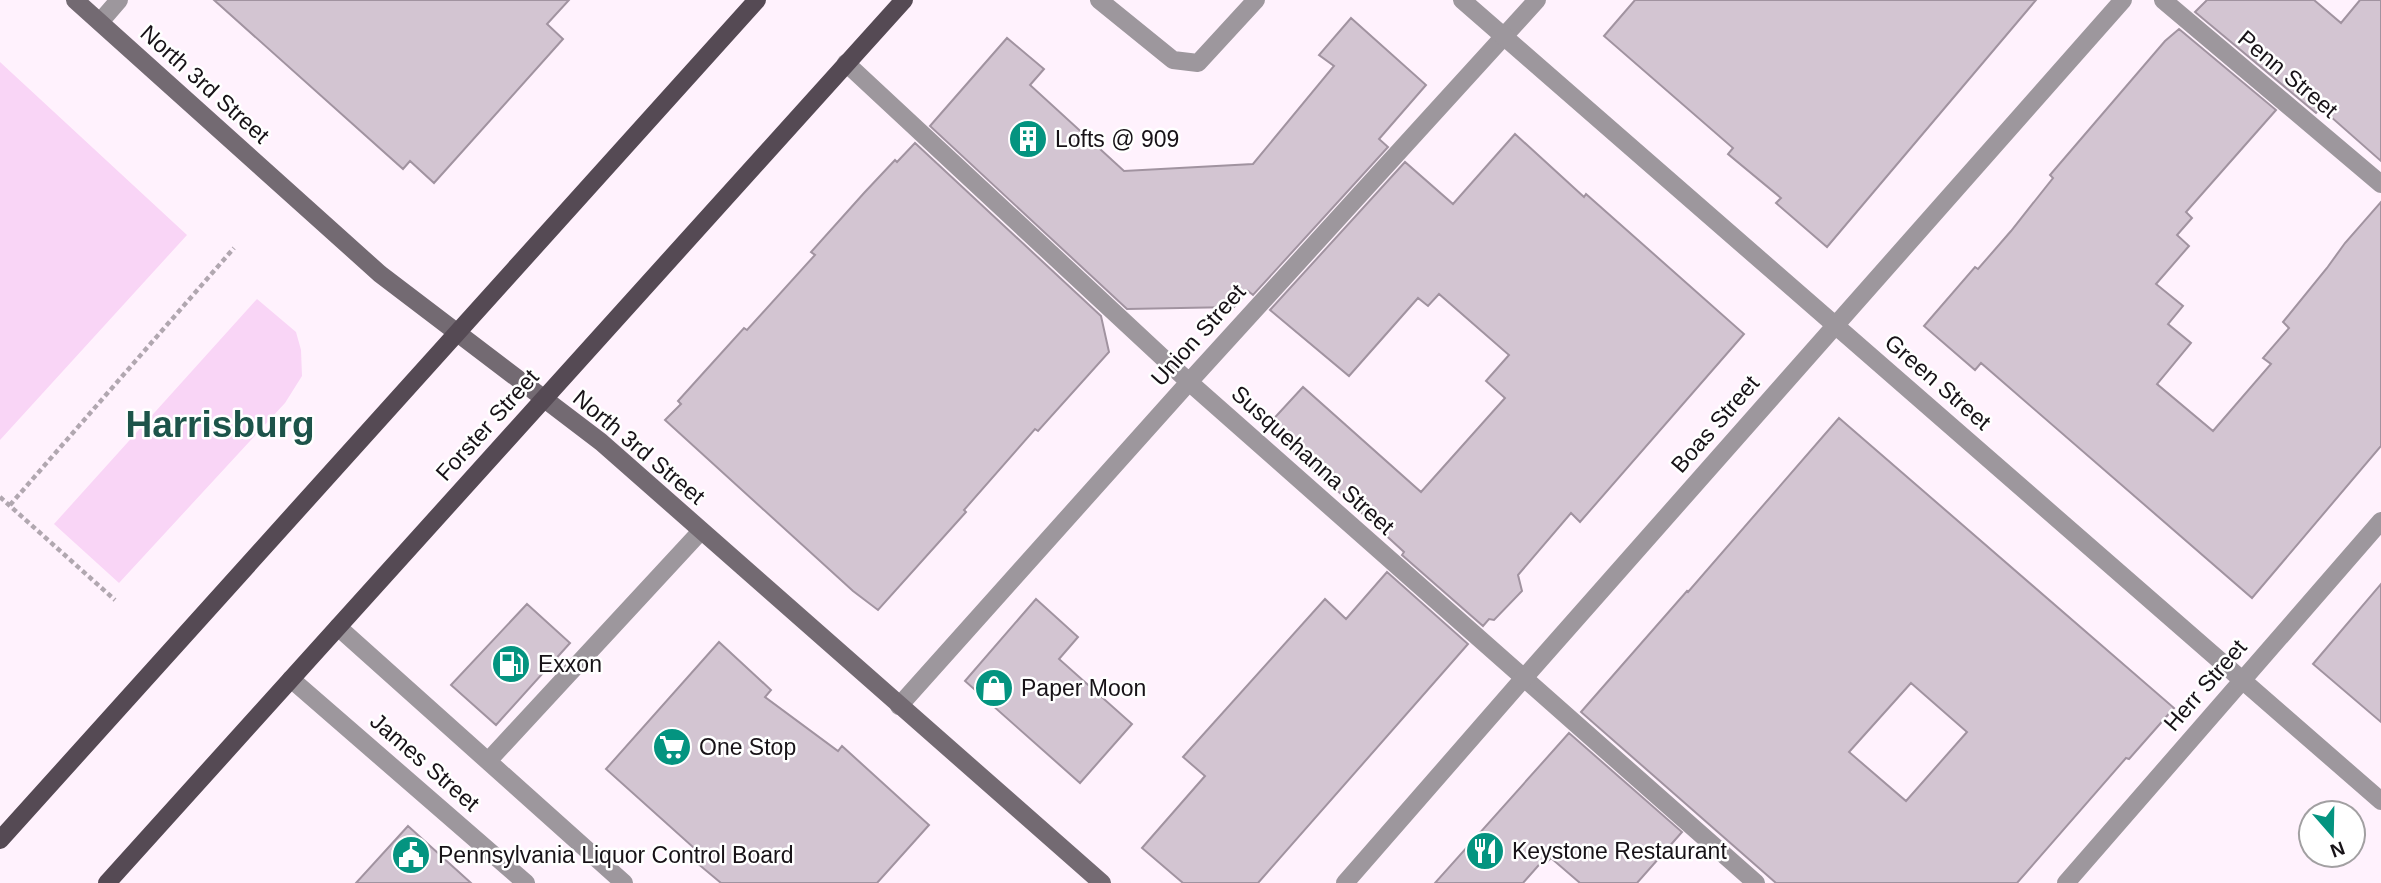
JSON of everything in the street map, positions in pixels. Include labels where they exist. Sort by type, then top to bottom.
[{"type":"main road","name":"North 3rd Street","points":[[75,0],[380,274],[601,442],[1102,883]]},
{"type":"main road","points":[[0,840],[757,0]]},
{"type":"main road","name":"Forster Street","points":[[107,883],[904,0]]},
{"type":"street","points":[[100,22],[119,0]]},
{"type":"street","points":[[1100,0],[1173,60],[1198,63],[1256,0]]},
{"type":"street","name":"Green Street","points":[[1462,0],[2381,801]]},
{"type":"street","name":"Union Street","points":[[899,706],[1537,0]]},
{"type":"street","name":"Boas Street","points":[[1345,883],[2123,0]]},
{"type":"street","name":"Penn Street","points":[[2163,0],[2381,184]]},
{"type":"street","name":"Susquehanna Street","points":[[846,63],[1189,382],[1756,883]]},
{"type":"street","name":"Herr Street","points":[[2066,883],[2381,521]]},
{"type":"street","points":[[488,761],[701,531]]},
{"type":"street","points":[[338,627],[624,883]]},
{"type":"street","name":"James Street","points":[[291,679],[526,883]]},
{"type":"path","points":[[10,505],[234,248]]},
{"type":"path","points":[[0,497],[115,600]]},
{"type":"shaded area","points":[[0,62],[187,235],[0,440]]},
{"type":"shaded area","points":[[257,299],[296,332],[301,350],[302,376],[285,403],[119,583],[54,524]]},
{"type":"building","points":[[214,0],[569,0],[547,24],[563,39],[434,183],[410,161],[403,169]]},
{"type":"building","points":[[1635,0],[2036,0],[1827,247],[1776,203],[1781,198],[1728,154],[1733,148],[1604,36]]},
{"type":"building","points":[[2207,0],[2314,0],[2341,23],[2360,0],[2381,0],[2381,161],[2321,108],[2316,113],[2195,12]]},
{"type":"building","name":"Lofts @ 909","points":[[1351,18],[1426,85],[1379,139],[1388,147],[1253,295],[1248,291],[1234,307],[1127,309],[930,126],[1007,38],[1044,69],[1030,85],[1124,171],[1253,164],[1334,66],[1319,55]]},
{"type":"building","points":[[2179,29],[2276,110],[2186,212],[2192,218],[2177,235],[2189,246],[2156,284],[2183,306],[2168,324],[2191,343],[2157,384],[2213,431],[2271,364],[2263,358],[2289,328],[2283,322],[2381,202],[2381,446],[2252,598],[1981,363],[1975,370],[1924,326],[1975,267],[1978,269],[2011,231],[2053,178],[2050,175],[2165,41]]},
{"type":"building","points":[[1515,134],[1744,334],[1580,522],[1571,513],[1518,575],[1522,591],[1494,620],[1489,619],[1483,626],[1402,555],[1404,552],[1267,426],[1303,387],[1421,492],[1505,398],[1486,381],[1509,355],[1439,294],[1428,306],[1418,298],[1349,376],[1270,310],[1405,162],[1453,204]]},
{"type":"building","points":[[915,143],[1101,316],[1109,352],[1038,431],[1035,429],[964,510],[966,512],[878,610],[853,591],[665,420],[681,404],[678,401],[744,328],[747,330],[815,255],[811,252],[864,193]]},
{"type":"building","points":[[1839,418],[2174,708],[2129,759],[2126,758],[2017,883],[1776,883],[1581,712]],"holes":[[[1911,683],[1967,732],[1906,801],[1849,752]]]},
{"type":"building","points":[[1387,572],[1468,644],[1258,883],[1183,883],[1142,848],[1205,776],[1183,757],[1325,599],[1346,619]]},
{"type":"building","points":[[2381,584],[2381,722],[2313,664]]},
{"type":"building","points":[[1036,599],[1078,637],[1059,659],[1132,724],[1080,783],[965,681]]},
{"type":"building","name":"Exxon","points":[[527,604],[570,643],[496,725],[451,685]]},
{"type":"building","points":[[719,642],[771,690],[765,697],[838,751],[842,746],[929,825],[877,883],[721,883],[697,863],[703,856],[606,769]]},
{"type":"building","points":[[1569,733],[1682,832],[1637,883],[1580,883],[1551,858],[1548,861],[1545,858],[1523,883],[1435,883]]},
{"type":"building","name":"Pennsylvania Liquor Control Board","points":[[408,826],[471,883],[356,883]]},
{"type":"place","name":"Lofts @ 909","points":[[1028,139]]},
{"type":"place","name":"Exxon","points":[[511,664]]},
{"type":"place","name":"Paper Moon","points":[[994,688]]},
{"type":"place","name":"One Stop","points":[[672,747]]},
{"type":"place","name":"Keystone Restaurant","points":[[1485,851]]},
{"type":"place","name":"Pennsylvania Liquor Control Board","points":[[411,855]]},
{"type":"district","name":"Harrisburg","points":[[220,424]]}]
